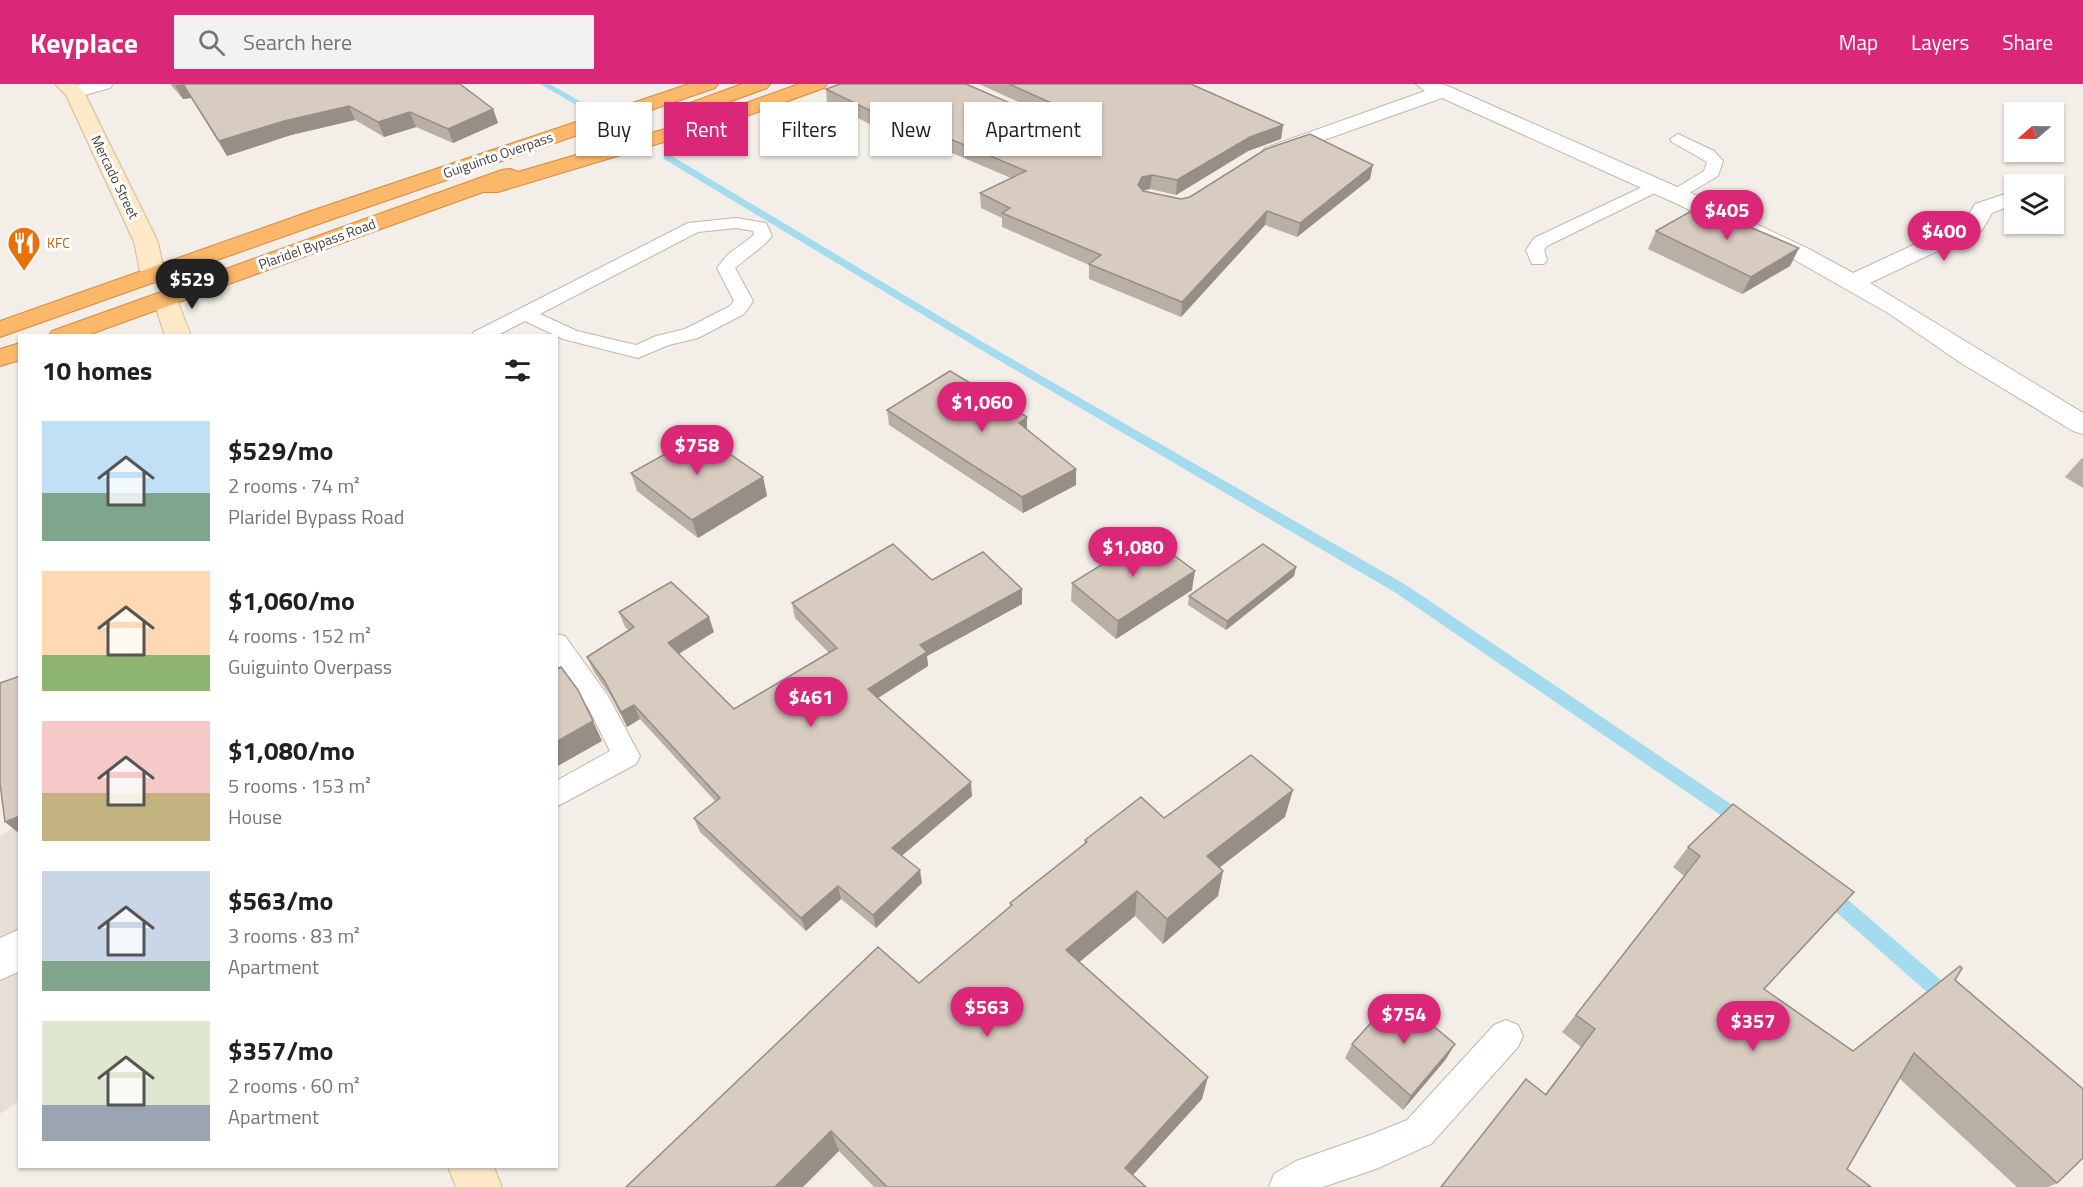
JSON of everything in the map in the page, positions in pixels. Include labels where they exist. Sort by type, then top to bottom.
[{"type":"highway","points":[[322,215],[452,156],[654,84]]},
{"type":"highway","name":"Guiguinto Overpass","points":[[322,215],[708,84]]},
{"type":"highway","name":"Guiguinto Overpass","points":[[405,213],[760,84]]},
{"type":"highway","points":[[405,213],[720,119],[817,84]]},
{"type":"highway","name":"Plaridel Bypass Road","points":[[67,334],[405,213]]},
{"type":"highway","name":"Plaridel Bypass Road","points":[[0,329],[322,215]]},
{"type":"highway","points":[[0,358],[18,352]]},
{"type":"street","points":[[69,88],[103,84]]},
{"type":"street","name":"Mercado Street","points":[[69,88],[146,242],[153,276]]},
{"type":"street","points":[[1256,157],[1305,140],[1434,88],[1677,195],[1802,254],[1897,308],[1970,357],[2083,425]]},
{"type":"street","points":[[1284,130],[1305,140]]},
{"type":"street","points":[[1851,283],[1974,225],[1983,209],[2004,201]]},
{"type":"street","points":[[165,299],[177,334]]},
{"type":"street","points":[[0,961],[18,949]]},
{"type":"street","points":[[471,1168],[478,1187]]},
{"type":"lane","points":[[1677,195],[1712,173],[1715,161],[1708,154],[1678,139]]},
{"type":"lane","points":[[1538,260],[1535,250],[1540,242],[1655,186]]},
{"type":"lane","points":[[485,334],[523,314],[694,227],[736,223],[760,227],[764,236],[757,245],[728,263],[726,268],[744,301],[737,310],[691,334],[663,340],[638,352],[570,335],[523,314]]},
{"type":"lane","points":[[558,646],[599,703],[626,756],[558,794]]},
{"type":"lane","points":[[1287,1187],[1309,1174],[1419,1132],[1506,1036]]},
{"type":"shaded area","points":[[18,825],[18,1101],[0,1114],[0,836]]},
{"type":"building","points":[[183,84],[460,84],[493,109],[448,129],[410,112],[378,122],[349,106],[284,121],[219,141]]},
{"type":"building","points":[[840,84],[966,84],[1008,102],[964,102],[964,145],[952,140],[952,102],[870,102],[870,111],[858,105],[858,102],[853,102],[826,89]]},
{"type":"building","points":[[1009,84],[1191,84],[1283,125],[1250,137],[1177,180],[1152,175],[1142,177],[1138,185],[1143,191],[1181,199],[1190,197],[1266,149],[1310,134],[1373,165],[1300,223],[1267,211],[1182,302],[1089,264],[1101,255],[1002,213],[1010,208],[980,193],[1026,171],[990,156],[1102,156],[1102,102],[1049,102]]},
{"type":"building","points":[[1700,206],[1799,248],[1751,277],[1656,231]]},
{"type":"building","points":[[950,371],[1027,417],[1019,423],[1076,469],[1022,497],[887,410]]},
{"type":"building","points":[[701,434],[763,477],[692,520],[631,473]]},
{"type":"building","points":[[1148,536],[1195,571],[1118,621],[1072,583]]},
{"type":"building","points":[[893,544],[932,580],[983,552],[1022,589],[920,645],[927,652],[868,689],[971,782],[892,848],[920,870],[873,915],[838,886],[801,918],[694,818],[720,798],[634,705],[621,712],[604,680],[587,657],[634,627],[619,612],[671,582],[709,617],[668,643],[734,709],[837,648],[792,603]]},
{"type":"building","points":[[1263,544],[1296,567],[1227,621],[1189,596]]},
{"type":"building","points":[[561,667],[578,690],[593,721],[558,741],[558,669]]},
{"type":"building","points":[[18,677],[18,817],[5,822],[0,783],[0,683]]},
{"type":"building","points":[[1251,755],[1293,790],[1207,856],[1223,871],[1167,919],[1137,891],[1066,950],[1208,1077],[1125,1168],[1146,1187],[887,1187],[831,1131],[775,1187],[626,1187],[878,947],[919,983],[1012,905],[1010,903],[1087,842],[1085,840],[1141,797],[1164,818]]},
{"type":"building","points":[[1733,804],[1854,892],[1764,989],[1853,1051],[1960,966],[1962,968],[1955,980],[2083,1089],[2083,1158],[2057,1183],[1914,1053],[1847,1169],[1871,1187],[1441,1187],[1526,1079],[1546,1095],[1595,1029],[1576,1015],[1700,856],[1688,847]]},
{"type":"building","points":[[1396,995],[1455,1044],[1411,1096],[1352,1044]]},
{"type":"waterway","points":[[544,84],[577,102]]},
{"type":"waterway","points":[[667,157],[982,346],[1401,589],[1744,822]]},
{"type":"waterway","points":[[1826,892],[1950,1000]]},
{"type":"place","name":"KFC","points":[[24,272]]}]
